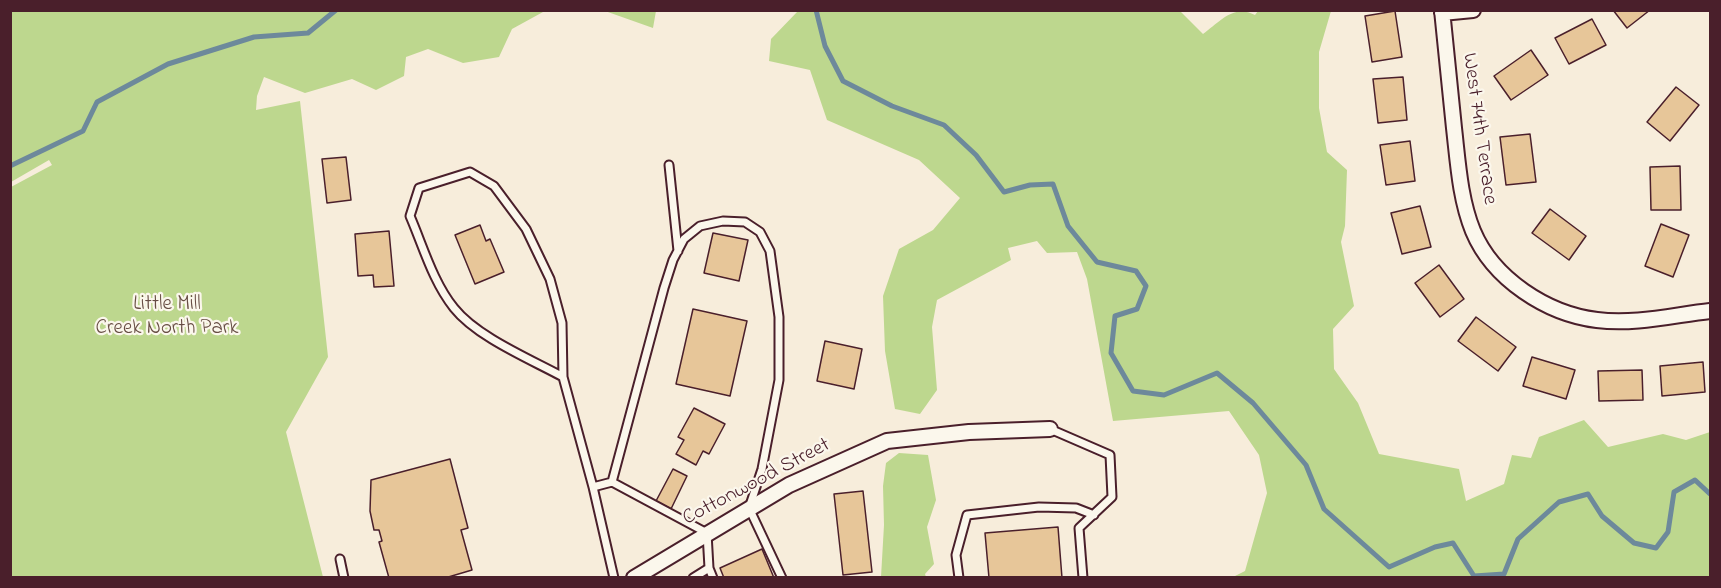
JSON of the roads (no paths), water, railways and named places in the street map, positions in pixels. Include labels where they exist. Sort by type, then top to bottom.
[{"type":"street","points":[[1442,12],[1473,10]]},
{"type":"street","name":"West 74th Terrace","points":[[1442,12],[1461,191],[1473,232],[1494,265],[1525,293],[1565,314],[1598,321],[1635,320],[1710,311]]},
{"type":"street","name":"Cottonwood Street","points":[[634,578],[789,484],[887,441],[969,432],[1050,429]]},
{"type":"lane","points":[[669,165],[678,251]]},
{"type":"lane","points":[[563,377],[476,330],[454,308],[440,286],[411,216],[419,188],[470,172],[494,186],[526,229],[550,279],[562,323],[563,377],[593,487],[614,578]]},
{"type":"lane","points":[[612,482],[664,288],[684,239],[700,226],[723,221],[745,222],[760,232],[770,251],[779,318],[779,380],[762,469],[749,507],[782,578]]},
{"type":"lane","points":[[1050,429],[1110,455],[1112,497],[1079,528],[1083,578]]},
{"type":"lane","points":[[593,487],[612,482],[707,532],[709,568],[713,578]]},
{"type":"lane","points":[[958,578],[956,555],[967,514],[1039,507],[1076,507],[1094,515]]},
{"type":"lane","points":[[340,559],[344,578]]},
{"type":"lane","points":[[693,578],[709,568]]},
{"type":"waterway","points":[[10,166],[83,131],[97,102],[168,64],[254,37],[308,33],[336,10]]},
{"type":"waterway","points":[[816,10],[825,46],[843,81],[892,106],[944,125],[976,155],[1004,192],[1030,185],[1053,184],[1068,226],[1097,262],[1136,271],[1146,286],[1137,309],[1115,316],[1111,353],[1133,391],[1164,395],[1217,373],[1253,403],[1306,465],[1324,509],[1389,567],[1435,547],[1453,543],[1474,576],[1504,574],[1518,539],[1559,502],[1588,494],[1602,516],[1634,543],[1656,548],[1668,532],[1674,492],[1695,480],[1710,494]]},
{"type":"park label","name":"Little Mill Creek North Park","points":[[167,318]]}]
